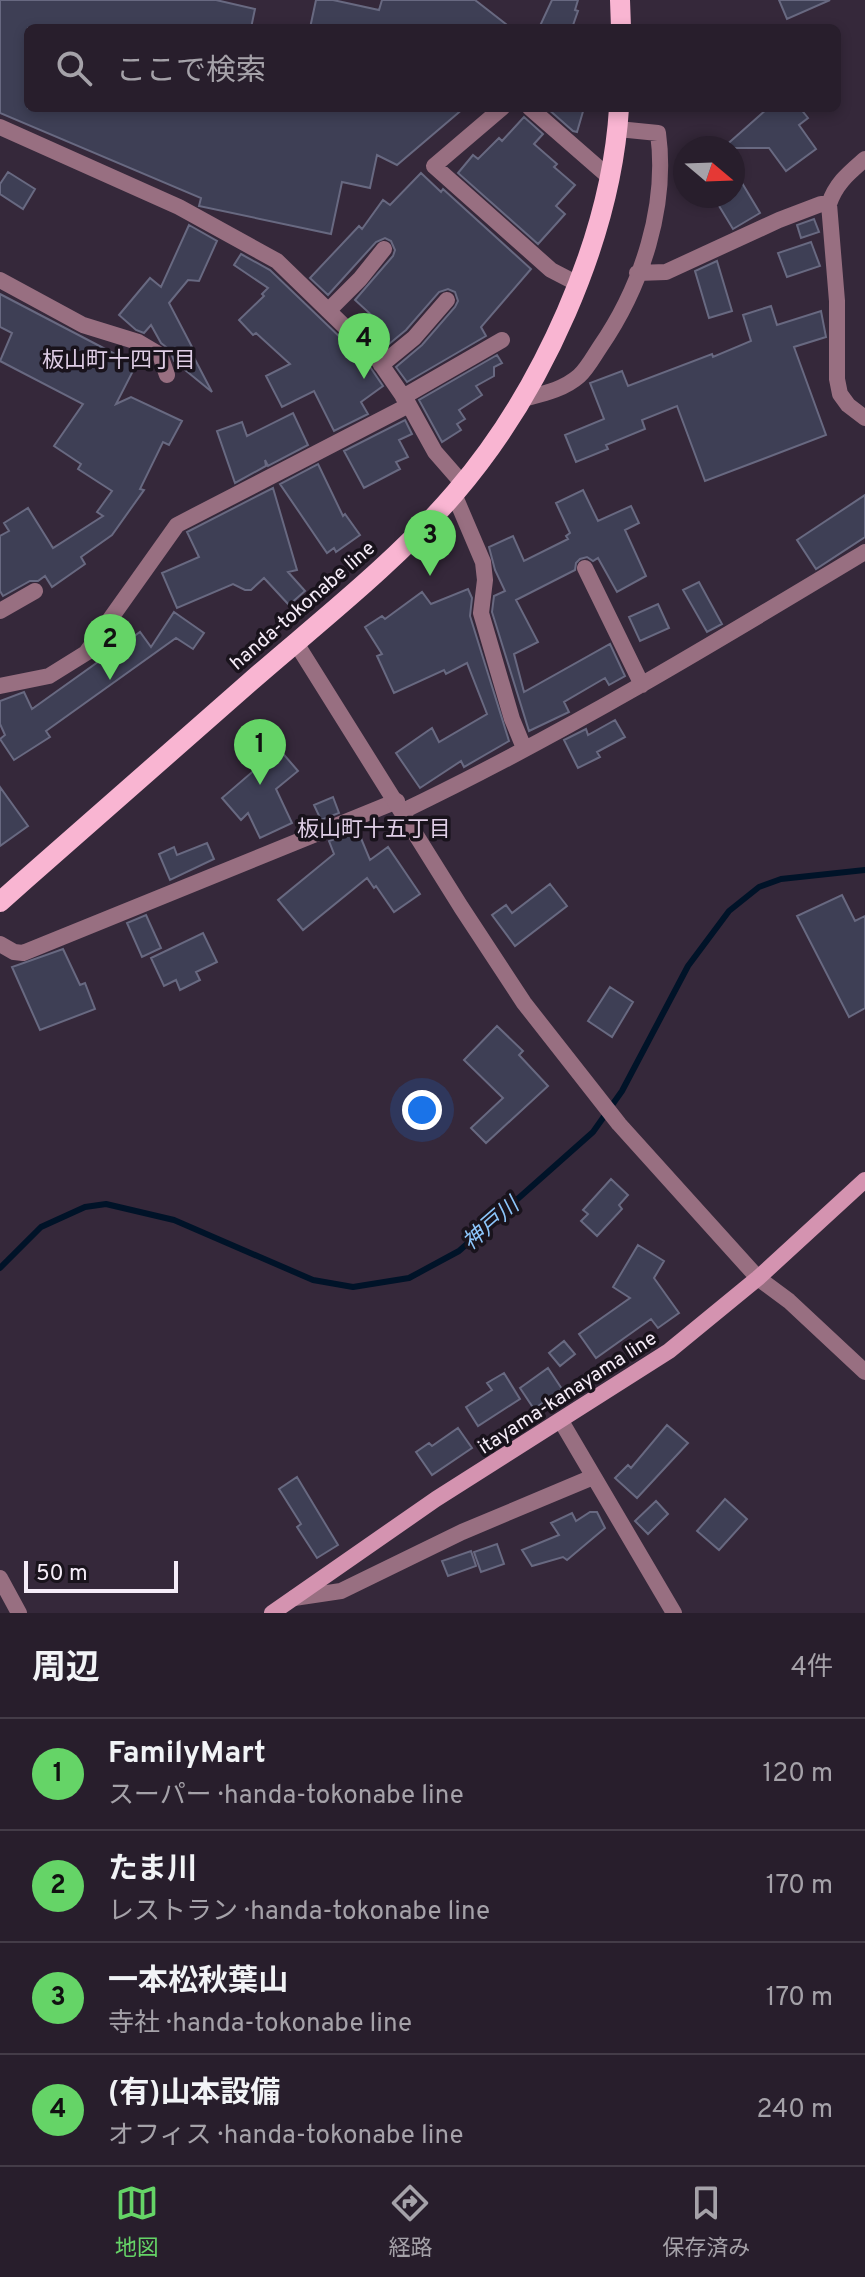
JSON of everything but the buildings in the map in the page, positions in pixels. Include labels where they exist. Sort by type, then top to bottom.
[{"type":"main road","points":[[620,0],[621,24]]},
{"type":"main road","name":"handa-tokonabe line","points":[[0,902],[392,558],[458,489],[523,399],[555,341],[578,284],[603,204],[619,118]]},
{"type":"main road","name":"itayama-kanayama line","points":[[272,1613],[436,1499],[669,1351],[758,1278],[865,1180]]},
{"type":"street","points":[[497,112],[434,166],[551,270],[578,284]]},
{"type":"street","points":[[535,112],[609,177]]},
{"type":"street","points":[[523,399],[562,387],[580,375],[609,334],[647,248],[658,202],[662,161],[658,133],[619,118]]},
{"type":"street","points":[[0,127],[179,207],[277,261],[381,365],[458,489],[483,562],[485,580],[481,613],[512,719],[524,748]]},
{"type":"street","points":[[865,159],[834,190],[829,204],[837,301],[837,379],[840,394],[865,418]]},
{"type":"street","points":[[637,273],[666,272],[779,220],[821,204],[829,204]]},
{"type":"street","points":[[329,310],[384,249]]},
{"type":"street","points":[[0,280],[83,325],[138,342],[160,355],[167,375]]},
{"type":"street","points":[[381,365],[414,338],[447,300]]},
{"type":"street","points":[[0,686],[49,676],[86,653],[177,525],[406,401],[502,340]]},
{"type":"street","points":[[0,944],[23,953],[474,777],[642,685],[865,552]]},
{"type":"street","points":[[585,568],[642,685]]},
{"type":"street","points":[[0,611],[35,591]]},
{"type":"street","points":[[296,643],[524,1003],[600,1101],[758,1278],[789,1301],[865,1372]]},
{"type":"street","points":[[561,1421],[674,1613]]},
{"type":"street","points":[[294,1598],[341,1591],[462,1532],[593,1477]]},
{"type":"street","points":[[0,1578],[19,1613]]},
{"type":"waterway","name":"神戸川","points":[[0,1268],[41,1227],[85,1207],[106,1204],[174,1220],[313,1280],[353,1287],[409,1278],[459,1251],[593,1132],[622,1091],[688,966],[729,911],[759,887],[781,879],[865,870]]},
{"type":"place","name":"(有)山本設備","points":[[364,379]]},
{"type":"place","name":"一本松秋葉山","points":[[430,576]]},
{"type":"place","name":"たま川","points":[[110,680]]},
{"type":"place","name":"FamilyMart","points":[[260,785]]},
{"type":"district","name":"板山町十四丁目","points":[[119,359]]},
{"type":"district","name":"板山町十五丁目","points":[[374,828]]}]
